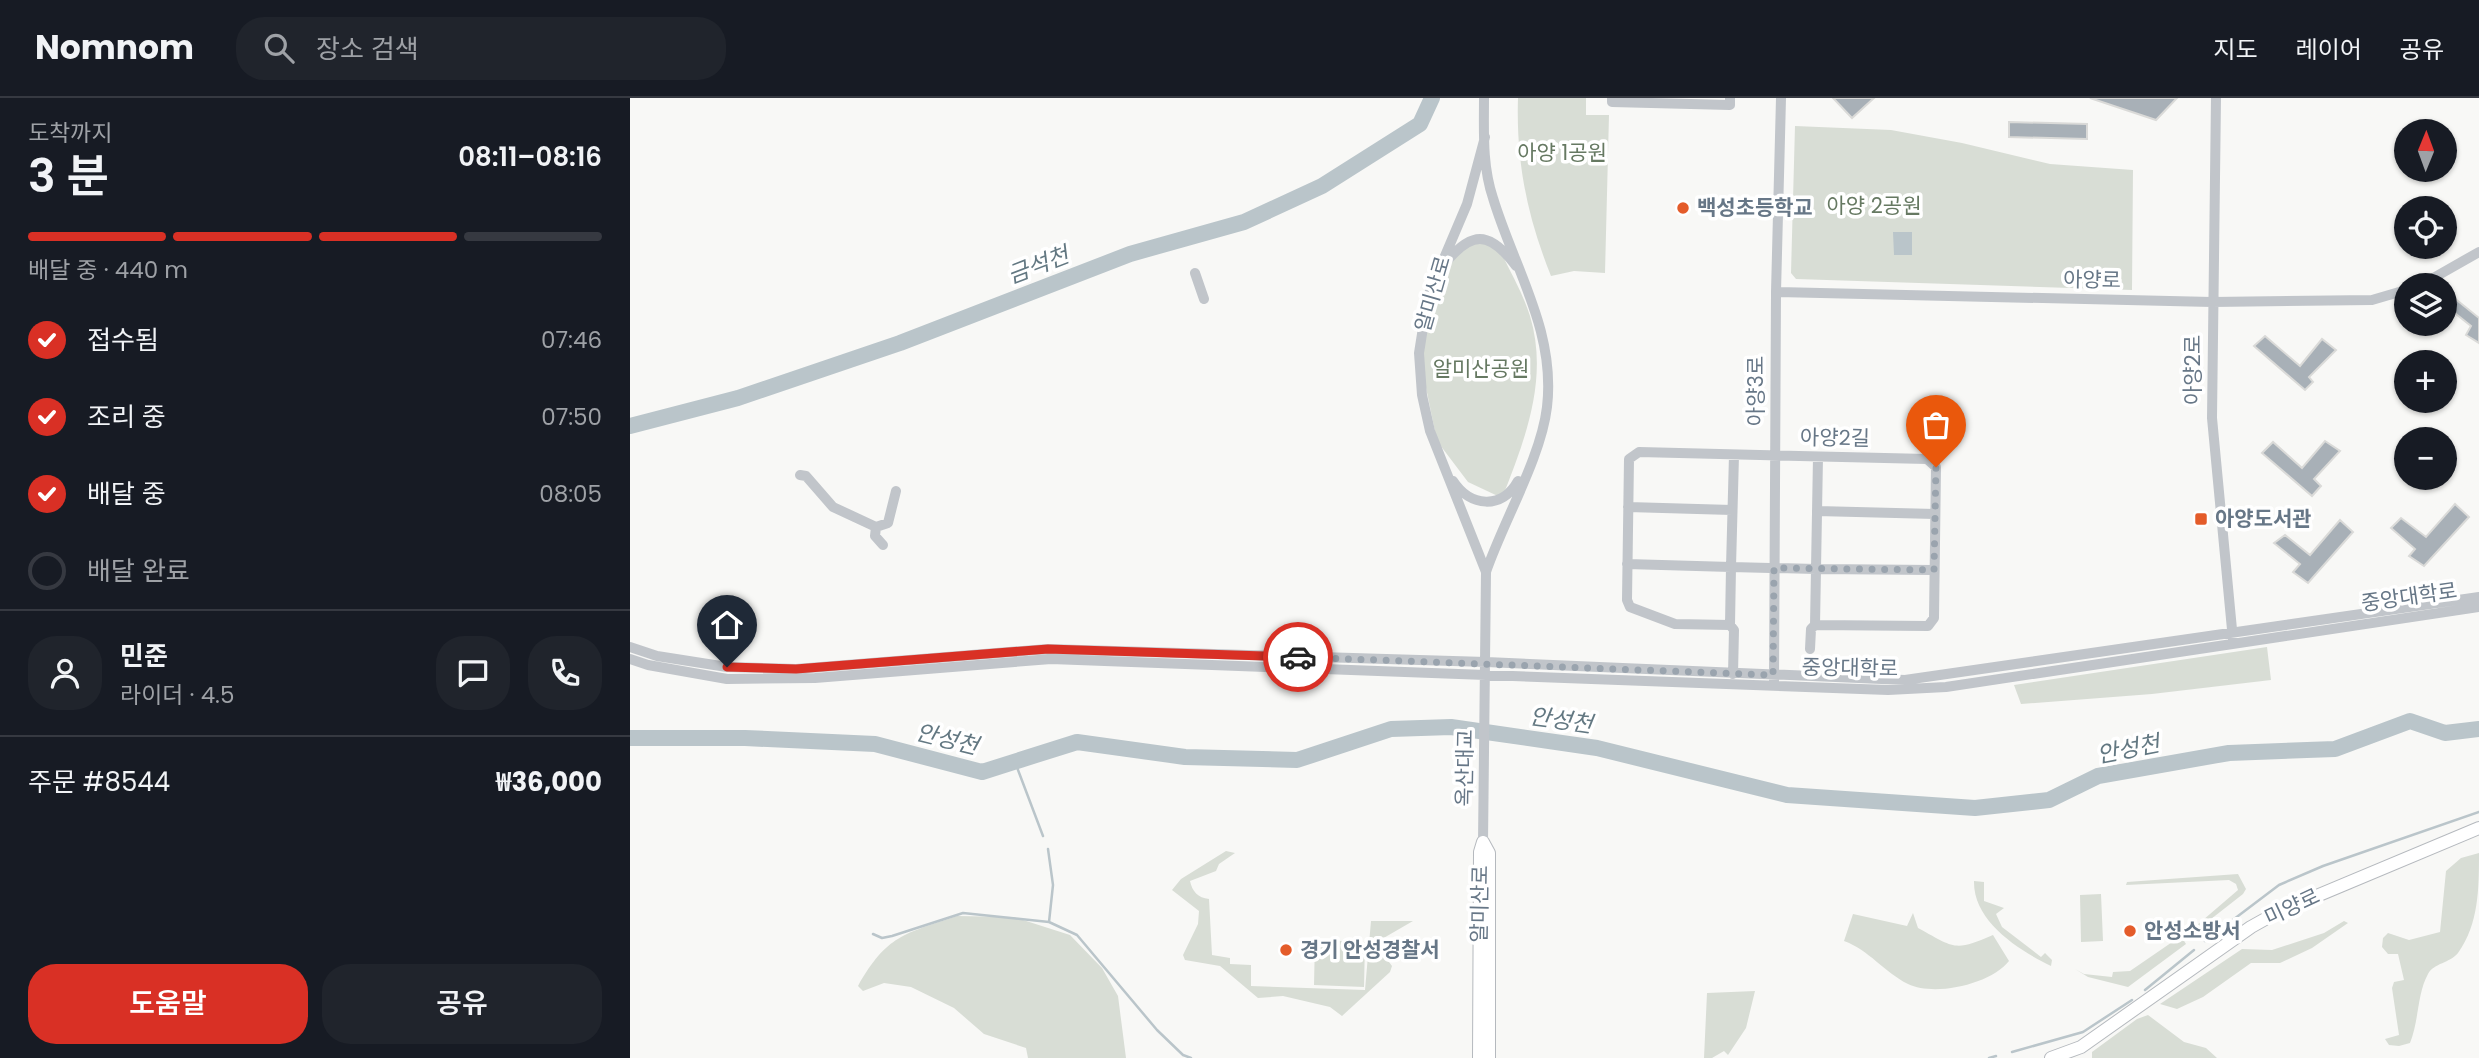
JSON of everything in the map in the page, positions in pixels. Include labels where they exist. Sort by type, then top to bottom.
[{"type":"main road","name":"미양로","points":[[2051,1058],[2081,1047],[2251,927],[2276,913],[2479,828]]},
{"type":"main road","name":"알미산로","points":[[1479,1058],[1480,852],[1483,842]]},
{"type":"main road","name":"알미산로","points":[[1483,842],[1489,853],[1489,1058]]},
{"type":"street","name":"알미산로","points":[[1484,98],[1484,163],[1493,199],[1534,302],[1549,374],[1547,409],[1535,449],[1486,572]]},
{"type":"street","points":[[1612,98],[1612,102],[1730,105],[1730,98]]},
{"type":"street","name":"아양3로","points":[[1774,680],[1776,292],[1781,98]]},
{"type":"street","name":"아양2로","points":[[2217,98],[2212,418],[2232,638]]},
{"type":"street","name":"알미산로","points":[[1485,138],[1466,204],[1436,276],[1422,320],[1419,353],[1422,395],[1438,450],[1486,572],[1486,695]]},
{"type":"street","points":[[1436,276],[1458,249],[1476,238],[1488,240],[1504,250],[1524,277]]},
{"type":"street","points":[[2442,273],[2479,252]]},
{"type":"street","points":[[1195,273],[1204,299]]},
{"type":"street","name":"아양로","points":[[1776,292],[2212,302],[2372,300],[2394,294]]},
{"type":"street","points":[[1438,450],[1460,492],[1489,504],[1516,485],[1535,449]]},
{"type":"street","name":"아양2길","points":[[1730,625],[1675,624],[1630,607],[1627,600],[1629,459],[1639,452],[1927,459],[1936,467],[1934,618],[1928,626],[1815,625]]},
{"type":"street","points":[[1733,674],[1734,630],[1730,625],[1734,455]]},
{"type":"street","points":[[1810,649],[1811,629],[1815,625],[1818,457]]},
{"type":"street","points":[[800,475],[806,475],[833,508],[876,527],[888,523],[896,491]]},
{"type":"street","points":[[1628,507],[1732,510]]},
{"type":"street","points":[[1817,511],[1935,514]]},
{"type":"street","points":[[876,527],[875,536],[883,545]]},
{"type":"street","points":[[1628,564],[1934,570]]},
{"type":"street","name":"중앙대학로","points":[[2232,638],[2479,597]]},
{"type":"street","name":"중앙대학로","points":[[630,647],[657,656],[727,667],[796,669],[1048,649],[1774,680],[1905,680],[2479,607]]},
{"type":"street","name":"중앙대학로","points":[[630,659],[648,665],[727,679],[815,678],[1051,659],[1733,674],[1774,680]]},
{"type":"street","name":"옥산대교","points":[[1483,842],[1486,695]]},
{"type":"green space","name":"아양 1공원","points":[[1518,98],[1586,98],[1586,115],[1609,115],[1605,273],[1574,271],[1551,276],[1535,232],[1521,167]]},
{"type":"green space","name":"아양 2공원","points":[[1795,126],[1891,130],[1962,143],[2050,164],[2133,170],[2132,290],[1796,279],[1791,273]]},
{"type":"green space","name":"알미산공원","points":[[1474,240],[1499,248],[1527,307],[1535,340],[1536,386],[1532,409],[1502,498],[1468,482],[1437,441],[1424,378],[1424,328],[1447,253]]},
{"type":"green space","points":[[2267,647],[2271,680],[2152,694],[2021,704],[2014,685]]},
{"type":"green space","points":[[1226,851],[1235,853],[1219,864],[1216,871],[1190,881],[1196,893],[1209,899],[1212,955],[1230,958],[1230,964],[1251,965],[1251,986],[1365,990],[1371,921],[1413,921],[1375,943],[1392,966],[1390,972],[1342,1016],[1330,1007],[1283,996],[1258,998],[1220,966],[1185,960],[1183,955],[1198,924],[1199,911],[1172,890],[1181,879]]},
{"type":"green space","points":[[2479,853],[2474,918],[2465,942],[2455,956],[2434,967],[2428,974],[2410,1043],[2389,1045],[2385,1039],[2399,1035],[2392,988],[2394,982],[2404,980],[2398,954],[2388,954],[2382,947],[2383,938],[2388,933],[2409,940],[2440,932],[2446,871],[2461,858]]},
{"type":"green space","points":[[2238,874],[2246,889],[2243,894],[2197,930],[2196,926],[2238,890],[2236,884],[2229,880],[2126,885],[2127,882]]},
{"type":"green space","points":[[1974,881],[1984,882],[1984,901],[2004,908],[1996,914],[2002,927],[2041,957],[2045,953],[2052,960],[2051,966],[2012,943],[1989,921],[1981,909]]},
{"type":"green space","points":[[2101,894],[2103,941],[2081,942],[2080,895]]},
{"type":"green space","points":[[1913,913],[1918,928],[1955,945],[1970,944],[1993,935],[2009,961],[2001,969],[1976,982],[1947,988],[1919,988],[1899,979],[1861,950],[1844,941],[1853,914],[1907,926]]},
{"type":"green space","points":[[957,916],[1014,917],[1070,935],[1102,968],[1118,996],[1126,1058],[1028,1058],[1026,1048],[984,1034],[954,1008],[911,987],[884,983],[863,991],[858,986],[868,969],[888,946],[923,927]]},
{"type":"green space","points":[[2344,921],[2348,923],[2312,948],[2280,963],[2251,963],[2203,997],[2177,1009],[2160,1004],[2242,949],[2272,950],[2324,933]]},
{"type":"green space","points":[[2181,936],[2186,944],[2128,987],[2088,977],[2075,969],[2084,974],[2112,977],[2113,972],[2130,971]]},
{"type":"green space","points":[[1315,940],[1365,942],[1364,987],[1314,985]]},
{"type":"green space","points":[[1755,991],[1746,1028],[1728,1055],[1724,1051],[1712,1058],[1704,1058],[1707,993]]},
{"type":"green space","points":[[2148,1015],[2184,1042],[2206,1048],[2217,1058],[2092,1058],[2092,1052],[2137,1019]]},
{"type":"shaded area","points":[[1893,232],[1912,232],[1912,255],[1894,255]]},
{"type":"building","points":[[1833,98],[1874,98],[1852,118]]},
{"type":"building","points":[[2090,98],[2177,98],[2156,120]]},
{"type":"building","points":[[2009,122],[2087,124],[2087,139],[2009,137]]},
{"type":"building","points":[[2457,300],[2479,318],[2479,343],[2466,335],[2471,326],[2457,315]]},
{"type":"building","points":[[2265,336],[2300,366],[2322,339],[2336,350],[2309,377],[2313,382],[2305,390],[2254,346]]},
{"type":"building","points":[[2325,441],[2340,451],[2314,479],[2321,486],[2312,496],[2262,453],[2273,442],[2302,468]]},
{"type":"building","points":[[2455,504],[2469,517],[2424,566],[2409,556],[2415,549],[2391,528],[2401,518],[2426,537]]},
{"type":"building","points":[[2340,520],[2353,532],[2308,583],[2293,572],[2300,564],[2274,543],[2285,535],[2310,555]]},
{"type":"waterway","name":"금석천","points":[[630,426],[738,398],[900,343],[1130,254],[1244,222],[1322,186],[1420,124],[1432,98]]},
{"type":"waterway","name":"안성천","points":[[630,738],[745,738],[875,744],[982,772],[1077,742],[1185,757],[1297,760],[1391,729],[1451,727],[1597,748],[1787,795],[1975,808],[2049,800],[2098,776],[2229,753],[2335,749],[2410,721],[2445,733],[2479,729]]},
{"type":"waterway","points":[[1015,762],[1043,836]]},
{"type":"waterway","points":[[2205,941],[2279,885],[2323,866],[2479,812]]},
{"type":"waterway","points":[[1048,849],[1053,885],[1049,922]]},
{"type":"waterway","points":[[873,934],[882,938],[892,936],[963,913],[1049,922],[1077,935],[1157,1030],[1183,1055],[1191,1058]]},
{"type":"waterway","points":[[2145,990],[2194,950]]},
{"type":"waterway","points":[[2012,1052],[2083,1032],[2132,1000]]},
{"type":"waterway","points":[[1989,1058],[1996,1056]]},
{"type":"way so far","points":[[1298,657],[1486,662],[1773,675],[1774,568],[1934,570],[1936,467]]},
{"type":"place","name":"백성초등학교","points":[[1683,208]]},
{"type":"place","name":"아양도서관","points":[[2201,519]]},
{"type":"place","name":"안성소방서","points":[[2130,931]]},
{"type":"place","name":"경기 안성경찰서","points":[[1286,950]]},
{"type":"route","points":[[727,667],[796,669],[1048,649],[1298,657]]}]
